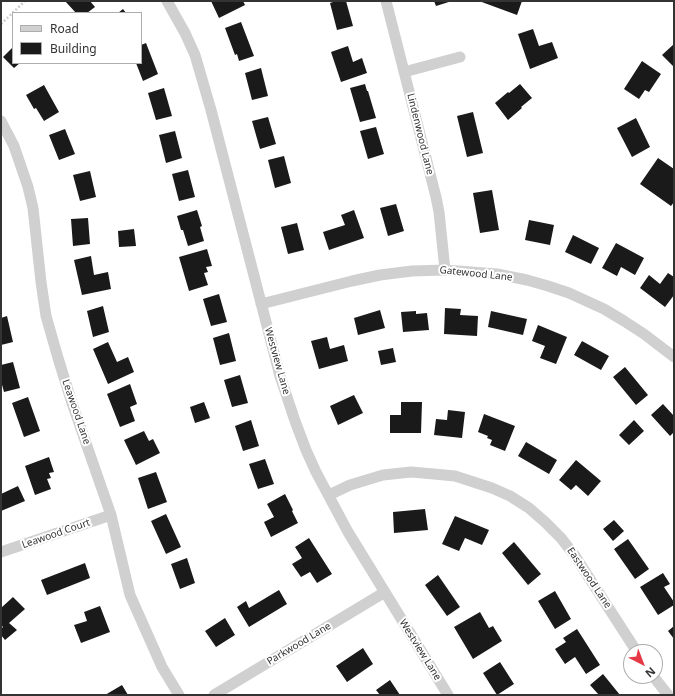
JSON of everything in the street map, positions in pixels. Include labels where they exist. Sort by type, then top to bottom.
[{"type":"street","name":"Westview Lane","points":[[167,1],[185,33],[195,55],[211,110],[280,376],[295,421],[311,461],[348,532],[448,695]]},
{"type":"street","name":"Lindenwood Lane","points":[[386,1],[436,198],[439,212],[445,270]]},
{"type":"street","points":[[404,72],[460,57]]},
{"type":"street","name":"Leawood Lane","points":[[1,121],[14,146],[30,194],[34,215],[46,316],[72,403],[111,515],[130,595],[162,667],[179,695]]},
{"type":"street","name":"Gatewood Lane","points":[[261,304],[380,275],[412,271],[445,270],[497,274],[548,286],[569,293],[604,309],[644,334],[674,357]]},
{"type":"street","name":"Eastwood Lane","points":[[328,495],[350,485],[383,475],[411,472],[455,476],[492,488],[510,496],[529,508],[561,538],[575,556],[632,644]]},
{"type":"street","name":"Leawood Court","points":[[1,552],[111,515]]},
{"type":"street","name":"Parkwood Lane","points":[[214,695],[385,592]]},
{"type":"street","points":[[659,684],[668,695]]},
{"type":"path","points":[[14,12],[25,1]]},
{"type":"path","points":[[1,24],[12,13]]},
{"type":"building","points":[[65,1],[90,1],[95,7],[88,12],[75,12]]},
{"type":"building","points":[[211,1],[243,1],[245,5],[219,18]]},
{"type":"building","points":[[336,1],[346,1],[353,26],[337,30],[330,3]]},
{"type":"building","points":[[434,1],[452,1],[436,6]]},
{"type":"building","points":[[479,1],[522,1],[517,15]]},
{"type":"building","points":[[241,22],[254,56],[239,61],[237,54],[235,55],[225,28]]},
{"type":"building","points":[[533,29],[539,46],[552,42],[558,58],[530,69],[518,34]]},
{"type":"building","points":[[146,43],[158,74],[143,81],[136,64],[142,64],[142,45]]},
{"type":"building","points":[[674,44],[674,67],[662,55]]},
{"type":"building","points":[[348,46],[353,62],[362,58],[367,73],[341,82],[331,52]]},
{"type":"building","points":[[12,48],[12,64],[19,64],[14,68],[3,57]]},
{"type":"building","points":[[642,61],[661,74],[649,92],[645,90],[639,99],[624,89]]},
{"type":"building","points":[[261,68],[268,96],[252,100],[245,73]]},
{"type":"building","points":[[365,84],[376,118],[360,122],[350,88]]},
{"type":"building","points":[[520,84],[532,98],[508,120],[495,103]]},
{"type":"building","points":[[44,85],[59,112],[44,121],[36,108],[34,109],[26,95]]},
{"type":"building","points":[[164,88],[172,116],[156,120],[148,93]]},
{"type":"building","points":[[473,112],[483,153],[467,157],[457,116]]},
{"type":"building","points":[[268,117],[276,144],[260,149],[252,121]]},
{"type":"building","points":[[636,118],[650,147],[632,157],[617,128]]},
{"type":"building","points":[[376,127],[384,154],[368,159],[360,131]]},
{"type":"building","points":[[65,129],[75,154],[59,160],[49,135]]},
{"type":"building","points":[[175,131],[182,158],[166,163],[159,135]]},
{"type":"building","points":[[284,156],[291,183],[275,188],[268,160]]},
{"type":"building","points":[[658,158],[674,169],[674,202],[671,206],[640,184]]},
{"type":"building","points":[[188,170],[195,197],[179,201],[172,174]]},
{"type":"building","points":[[90,171],[96,197],[80,201],[73,175]]},
{"type":"building","points":[[492,190],[499,230],[480,233],[473,193]]},
{"type":"building","points":[[396,204],[404,231],[388,236],[380,208]]},
{"type":"building","points":[[197,210],[202,226],[200,227],[204,241],[188,246],[177,216]]},
{"type":"building","points":[[354,210],[364,238],[329,250],[323,232],[345,225],[341,215]]},
{"type":"building","points":[[88,218],[90,244],[73,246],[71,219]]},
{"type":"building","points":[[529,220],[554,225],[550,245],[525,240]]},
{"type":"building","points":[[297,223],[304,250],[288,254],[281,227]]},
{"type":"building","points":[[134,229],[136,246],[119,247],[118,231]]},
{"type":"building","points":[[573,235],[599,248],[591,264],[565,252]]},
{"type":"building","points":[[616,243],[644,258],[635,275],[621,267],[617,276],[602,268]]},
{"type":"building","points":[[207,249],[212,266],[206,267],[208,272],[204,273],[208,285],[189,291],[179,257]]},
{"type":"building","points":[[91,256],[94,275],[108,272],[111,289],[82,295],[74,260]]},
{"type":"building","points":[[668,273],[674,277],[674,295],[665,307],[640,288],[649,275],[660,284]]},
{"type":"building","points":[[219,294],[227,322],[211,326],[203,299]]},
{"type":"building","points":[[103,306],[109,332],[93,337],[87,311]]},
{"type":"building","points":[[445,308],[461,309],[460,315],[478,316],[477,336],[444,334]]},
{"type":"building","points":[[380,310],[385,328],[358,335],[354,318]]},
{"type":"building","points":[[416,311],[416,314],[427,313],[429,330],[403,332],[401,312]]},
{"type":"building","points":[[491,311],[527,319],[523,335],[488,327]]},
{"type":"building","points":[[7,316],[13,342],[1,345],[1,318]]},
{"type":"building","points":[[538,325],[567,337],[556,364],[540,358],[545,346],[532,341]]},
{"type":"building","points":[[229,333],[236,361],[220,365],[213,338]]},
{"type":"building","points":[[327,337],[330,349],[344,345],[348,361],[319,369],[311,341]]},
{"type":"building","points":[[582,341],[609,356],[601,370],[574,355]]},
{"type":"building","points":[[108,342],[117,362],[128,357],[134,372],[108,384],[93,349]]},
{"type":"building","points":[[393,348],[396,362],[381,365],[378,351]]},
{"type":"building","points":[[13,362],[20,388],[4,392],[1,381],[1,365]]},
{"type":"building","points":[[625,367],[648,395],[636,405],[613,377]]},
{"type":"building","points":[[240,375],[248,403],[232,407],[224,380]]},
{"type":"building","points":[[130,384],[137,404],[130,407],[135,421],[120,427],[107,394]]},
{"type":"building","points":[[354,395],[363,413],[338,425],[330,406]]},
{"type":"building","points":[[28,397],[40,431],[24,437],[12,403]]},
{"type":"building","points":[[204,402],[210,418],[195,423],[190,407]]},
{"type":"building","points":[[401,402],[422,402],[421,433],[390,433],[390,415],[401,415]]},
{"type":"building","points":[[663,404],[674,416],[674,432],[670,436],[651,415]]},
{"type":"building","points":[[448,410],[465,412],[462,438],[434,435],[436,419],[447,420]]},
{"type":"building","points":[[484,414],[515,426],[505,451],[490,445],[492,440],[487,438],[488,436],[478,432]]},
{"type":"building","points":[[251,420],[259,446],[243,451],[235,426]]},
{"type":"building","points":[[634,420],[644,431],[629,445],[619,435]]},
{"type":"building","points":[[144,431],[149,441],[153,439],[160,453],[136,465],[124,440]]},
{"type":"building","points":[[526,442],[557,460],[549,474],[518,456]]},
{"type":"building","points":[[49,457],[54,472],[49,473],[51,478],[47,479],[51,489],[35,495],[25,466]]},
{"type":"building","points":[[265,459],[274,484],[258,489],[249,464]]},
{"type":"building","points":[[576,460],[601,481],[588,496],[576,485],[571,490],[559,480]]},
{"type":"building","points":[[156,472],[167,502],[148,509],[138,478]]},
{"type":"building","points":[[18,486],[25,501],[1,511],[1,494]]},
{"type":"building","points":[[285,494],[298,523],[271,537],[264,522],[274,517],[267,504]]},
{"type":"building","points":[[425,509],[428,530],[394,533],[393,512]]},
{"type":"building","points":[[166,514],[181,547],[166,554],[151,521]]},
{"type":"building","points":[[455,516],[489,530],[482,545],[465,538],[459,551],[442,544]]},
{"type":"building","points":[[614,520],[624,531],[613,541],[603,529]]},
{"type":"building","points":[[309,538],[332,574],[317,583],[310,572],[301,577],[292,564],[302,558],[295,547]]},
{"type":"building","points":[[628,539],[649,569],[635,579],[614,549]]},
{"type":"building","points":[[514,542],[541,574],[528,585],[502,553]]},
{"type":"building","points":[[187,558],[195,583],[180,589],[171,564]]},
{"type":"building","points":[[85,563],[90,578],[47,595],[41,580]]},
{"type":"building","points":[[663,573],[670,584],[664,587],[674,602],[674,605],[658,615],[640,587]]},
{"type":"building","points":[[438,575],[460,607],[447,616],[425,585]]},
{"type":"building","points":[[279,590],[287,604],[249,627],[237,607],[246,601],[249,608]]},
{"type":"building","points":[[555,591],[571,619],[555,629],[538,601]]},
{"type":"building","points":[[13,597],[25,609],[9,623],[17,630],[5,640],[1,635],[1,629],[3,627],[1,625],[1,608]]},
{"type":"building","points":[[100,606],[110,632],[81,643],[74,625],[87,621],[84,612]]},
{"type":"building","points":[[480,612],[489,628],[493,626],[502,641],[473,659],[454,627]]},
{"type":"building","points":[[225,618],[235,635],[216,647],[205,631]]},
{"type":"building","points":[[674,626],[674,639],[668,631]]},
{"type":"building","points":[[577,629],[600,665],[586,674],[575,657],[565,664],[555,649],[566,642],[563,638]]},
{"type":"building","points":[[363,648],[373,664],[347,682],[336,666]]},
{"type":"building","points":[[500,662],[514,684],[497,695],[483,673]]},
{"type":"building","points":[[603,674],[620,695],[599,695],[590,685]]},
{"type":"building","points":[[390,680],[400,695],[380,695],[376,690]]},
{"type":"building","points":[[122,685],[128,695],[105,695]]}]
